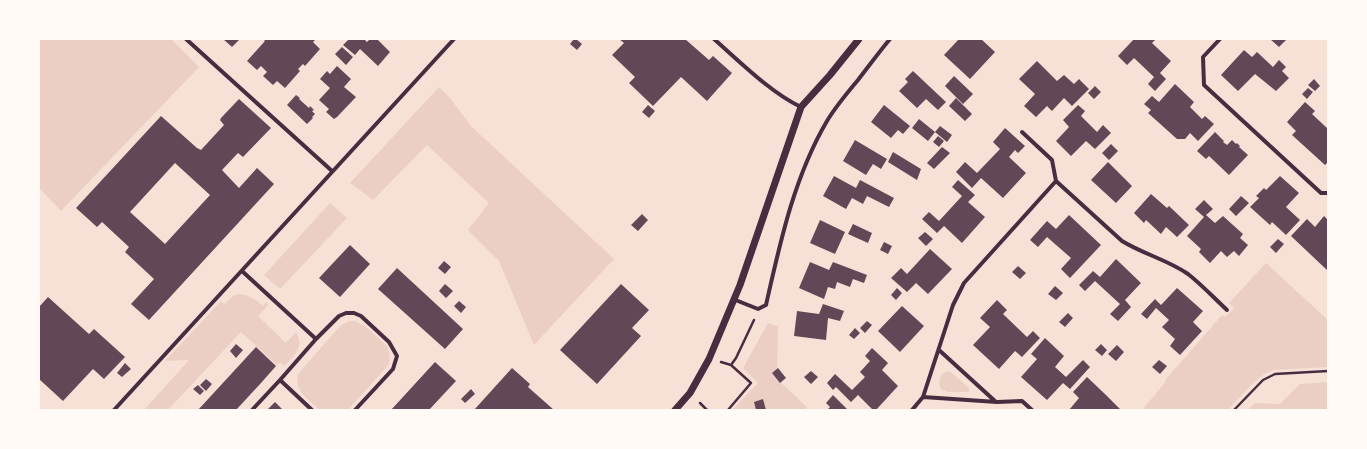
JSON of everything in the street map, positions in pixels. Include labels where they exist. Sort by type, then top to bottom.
[{"type":"street","points":[[186,39],[332,171]]},
{"type":"street","points":[[114,410],[454,39]]},
{"type":"street","points":[[714,39],[772,88],[791,102],[801,107]]},
{"type":"street","points":[[675,410],[690,393],[709,359],[740,285],[801,107],[830,75],[859,39]]},
{"type":"street","points":[[733,299],[758,309],[766,305],[783,230],[802,174],[812,151],[827,122],[840,103],[889,39]]},
{"type":"street","points":[[1220,39],[1203,57],[1204,85],[1321,193],[1328,193]]},
{"type":"street","points":[[1022,132],[1052,160],[1056,181],[1122,241],[1188,274],[1227,310]]},
{"type":"street","points":[[912,410],[923,397],[953,305],[964,284],[1056,181]]},
{"type":"street","points":[[242,270],[316,339]]},
{"type":"street","points":[[252,410],[316,339],[339,316],[346,313],[354,313],[361,316],[389,342],[394,348],[397,356],[393,369],[355,410]]},
{"type":"street","points":[[939,350],[997,402]]},
{"type":"street","points":[[280,380],[312,410]]},
{"type":"street","points":[[923,397],[997,402],[1022,401],[1032,410]]},
{"type":"path","points":[[728,410],[751,383],[731,365],[752,325],[758,309]]},
{"type":"path","points":[[1234,410],[1263,380],[1275,374],[1328,371]]},
{"type":"shaded area","points":[[39,39],[171,39],[199,67],[61,211],[39,188]]},
{"type":"shaded area","points":[[439,87],[450,98],[471,126],[614,259],[534,345],[499,261],[468,230],[489,203],[427,145],[373,200],[350,183]]},
{"type":"shaded area","points":[[330,203],[347,218],[280,289],[264,275]]},
{"type":"shaded area","points":[[1266,263],[1328,320],[1328,367],[1274,370],[1267,373],[1255,381],[1228,410],[1142,410],[1164,384],[1166,379],[1222,315],[1225,317],[1234,308],[1229,303]]},
{"type":"shaded area","points":[[239,294],[252,298],[263,306],[266,302],[268,305],[258,316],[286,343],[296,332],[299,347],[295,355],[284,366],[280,362],[277,365],[241,332],[168,410],[144,410],[189,360],[165,361],[221,301],[224,304],[233,296]]},
{"type":"shaded area","points":[[349,321],[355,321],[365,326],[387,346],[390,356],[389,364],[348,410],[320,410],[303,395],[298,385],[298,374],[340,326]]},
{"type":"shaded area","points":[[768,323],[778,326],[777,379],[807,407],[804,410],[732,410],[758,383],[743,368]]},
{"type":"shaded area","points":[[949,371],[969,388],[969,392],[948,392],[941,389],[939,380],[941,375]]},
{"type":"shaded area","points":[[1328,382],[1328,410],[1248,410],[1255,403],[1280,404],[1300,384]]},
{"type":"building","points":[[223,39],[240,39],[232,47]]},
{"type":"building","points":[[263,39],[316,39],[313,42],[320,49],[305,66],[303,64],[298,69],[300,71],[285,88],[277,81],[273,85],[263,76],[267,72],[261,66],[257,70],[247,61],[265,41]]},
{"type":"building","points":[[349,39],[364,39],[367,42],[370,39],[377,39],[390,52],[378,66],[360,49],[355,55],[343,45]]},
{"type":"building","points":[[574,39],[582,44],[577,50],[570,44]]},
{"type":"building","points":[[619,39],[685,39],[709,60],[713,56],[732,73],[707,101],[681,77],[653,106],[629,83],[635,77],[612,55],[624,43]]},
{"type":"building","points":[[959,39],[981,39],[995,52],[970,79],[944,55]]},
{"type":"building","points":[[1134,39],[1156,39],[1152,43],[1171,61],[1160,73],[1166,79],[1155,91],[1148,84],[1154,77],[1134,58],[1127,65],[1118,56]]},
{"type":"building","points":[[1270,39],[1287,39],[1279,47]]},
{"type":"building","points":[[342,47],[353,57],[346,65],[335,54]]},
{"type":"building","points":[[1244,50],[1252,57],[1257,52],[1273,67],[1279,60],[1286,67],[1282,71],[1289,78],[1276,91],[1255,74],[1238,91],[1221,75]]},
{"type":"building","points":[[1037,61],[1057,81],[1064,75],[1074,84],[1079,79],[1089,89],[1072,106],[1064,98],[1052,111],[1047,106],[1036,117],[1024,106],[1035,94],[1019,79]]},
{"type":"building","points":[[337,66],[351,79],[344,87],[356,97],[334,119],[326,112],[329,109],[319,100],[330,88],[320,79],[327,71],[330,74]]},
{"type":"building","points":[[913,71],[946,102],[938,110],[926,99],[917,108],[899,91],[908,82],[905,79]]},
{"type":"building","points":[[954,76],[973,94],[963,104],[945,86]]},
{"type":"building","points":[[1314,79],[1320,86],[1315,91],[1308,85]]},
{"type":"building","points":[[1175,84],[1194,102],[1190,107],[1202,119],[1205,116],[1214,124],[1198,141],[1190,133],[1185,139],[1177,139],[1148,113],[1151,110],[1144,104],[1152,96],[1159,102]]},
{"type":"building","points":[[1095,86],[1101,92],[1094,99],[1088,93]]},
{"type":"building","points":[[1308,88],[1313,92],[1307,99],[1302,94]]},
{"type":"building","points":[[296,95],[309,108],[310,106],[314,110],[312,111],[315,114],[312,117],[313,118],[307,124],[287,105]]},
{"type":"building","points":[[956,98],[972,114],[965,121],[949,106]]},
{"type":"building","points":[[239,99],[271,128],[243,157],[238,153],[222,170],[239,188],[257,168],[274,184],[149,320],[131,304],[154,279],[125,252],[129,247],[102,222],[97,227],[76,208],[161,116],[201,150],[224,125],[220,120]],"holes":[[[175,163],[210,195],[165,244],[130,212]]]},
{"type":"building","points":[[1305,102],[1315,111],[1312,114],[1328,129],[1328,162],[1325,165],[1292,135],[1296,131],[1287,122]]},
{"type":"building","points":[[648,105],[655,111],[649,118],[642,112]]},
{"type":"building","points":[[884,105],[910,126],[903,134],[898,130],[891,138],[871,122]]},
{"type":"building","points":[[1078,105],[1085,111],[1081,116],[1097,132],[1103,125],[1111,133],[1095,149],[1086,141],[1071,156],[1056,141],[1069,127],[1063,120]]},
{"type":"building","points":[[919,119],[935,132],[928,141],[912,128]]},
{"type":"building","points":[[940,126],[952,135],[947,142],[935,132]]},
{"type":"building","points":[[1005,128],[1025,146],[1018,153],[1015,150],[1009,157],[1026,173],[1003,198],[981,178],[972,188],[956,172],[965,162],[977,173],[1000,149],[993,142]]},
{"type":"building","points":[[1215,132],[1227,145],[1232,140],[1236,144],[1237,143],[1240,146],[1239,147],[1248,155],[1229,175],[1209,156],[1206,159],[1197,151]]},
{"type":"building","points":[[938,136],[944,141],[939,147],[933,142]]},
{"type":"building","points":[[855,140],[887,159],[881,169],[873,164],[866,175],[843,161]]},
{"type":"building","points":[[1111,144],[1118,151],[1109,160],[1102,153]]},
{"type":"building","points":[[942,147],[950,153],[934,169],[927,163]]},
{"type":"building","points":[[893,152],[921,169],[917,180],[888,162]]},
{"type":"building","points":[[1108,162],[1132,186],[1116,203],[1091,180]]},
{"type":"building","points":[[834,176],[856,188],[860,180],[894,198],[889,207],[867,196],[863,204],[852,198],[846,209],[823,196]]},
{"type":"building","points":[[1280,176],[1299,193],[1286,207],[1300,220],[1286,235],[1272,222],[1270,225],[1250,207],[1259,198],[1256,196],[1264,188],[1266,190]]},
{"type":"building","points":[[958,180],[975,195],[968,202],[985,217],[962,243],[944,226],[937,233],[922,219],[929,212],[939,221],[962,196],[952,187]]},
{"type":"building","points":[[1151,194],[1167,208],[1169,206],[1189,225],[1177,237],[1166,227],[1161,234],[1146,220],[1144,223],[1134,213]]},
{"type":"building","points":[[1241,196],[1249,203],[1236,216],[1229,209]]},
{"type":"building","points":[[1204,200],[1213,209],[1206,215],[1215,223],[1223,216],[1243,234],[1240,238],[1248,245],[1239,256],[1234,251],[1227,257],[1221,251],[1210,263],[1199,252],[1201,249],[1187,236],[1204,217],[1195,209]]},
{"type":"building","points":[[642,214],[648,220],[638,231],[631,225]]},
{"type":"building","points":[[1069,215],[1101,245],[1070,278],[1061,269],[1071,258],[1047,237],[1038,247],[1030,240],[1047,221],[1056,229]]},
{"type":"building","points":[[1324,216],[1328,220],[1328,271],[1291,236],[1307,219],[1315,227]]},
{"type":"building","points":[[820,220],[845,232],[835,254],[810,243]]},
{"type":"building","points":[[853,224],[872,233],[868,243],[848,234]]},
{"type":"building","points":[[925,232],[933,239],[926,246],[918,238]]},
{"type":"building","points":[[1278,239],[1284,244],[1276,253],[1270,247]]},
{"type":"building","points":[[884,242],[892,246],[888,254],[880,250]]},
{"type":"building","points":[[350,245],[370,264],[340,297],[319,278]]},
{"type":"building","points":[[930,249],[952,269],[928,294],[916,283],[907,292],[891,278],[901,268],[907,274]]},
{"type":"building","points":[[1116,259],[1141,283],[1125,300],[1131,307],[1118,321],[1110,314],[1120,304],[1095,281],[1085,291],[1079,285],[1093,271],[1100,277]]},
{"type":"building","points":[[444,261],[451,267],[445,274],[438,268]]},
{"type":"building","points":[[810,262],[829,270],[833,262],[867,275],[864,283],[853,279],[850,287],[837,282],[835,289],[828,287],[824,299],[799,288]]},
{"type":"building","points":[[1018,266],[1026,273],[1020,279],[1012,272]]},
{"type":"building","points":[[397,268],[463,329],[445,349],[378,289]]},
{"type":"building","points":[[445,284],[453,291],[446,298],[439,291]]},
{"type":"building","points":[[621,284],[649,310],[632,328],[641,336],[597,384],[560,350]]},
{"type":"building","points":[[1055,286],[1063,293],[1056,300],[1048,294]]},
{"type":"building","points":[[897,288],[902,293],[896,300],[891,295]]},
{"type":"building","points":[[1177,288],[1203,311],[1193,322],[1202,331],[1180,355],[1170,346],[1175,339],[1162,327],[1169,320],[1156,308],[1147,319],[1141,314],[1155,299],[1161,305]]},
{"type":"building","points":[[48,297],[89,334],[94,329],[125,357],[104,379],[93,369],[63,401],[39,379],[39,307]]},
{"type":"building","points":[[997,300],[1007,310],[1003,314],[1027,337],[1033,331],[1040,338],[1022,357],[1015,351],[999,369],[973,345],[990,327],[980,318]]},
{"type":"building","points":[[459,301],[466,307],[461,313],[454,306]]},
{"type":"building","points":[[823,304],[844,311],[840,321],[828,318],[826,340],[794,336],[797,311],[819,314]]},
{"type":"building","points":[[902,306],[924,326],[900,352],[878,331]]},
{"type":"building","points":[[1068,313],[1073,318],[1065,327],[1059,322]]},
{"type":"building","points":[[867,321],[872,325],[865,333],[860,328]]},
{"type":"building","points":[[855,328],[860,333],[854,339],[849,335]]},
{"type":"building","points":[[1045,338],[1064,356],[1055,367],[1066,377],[1083,360],[1090,367],[1070,389],[1063,383],[1047,400],[1021,377],[1037,359],[1031,354]]},
{"type":"building","points":[[236,344],[243,350],[236,358],[230,351]]},
{"type":"building","points":[[1101,344],[1107,350],[1102,356],[1095,350]]},
{"type":"building","points":[[1117,345],[1124,352],[1116,361],[1108,354]]},
{"type":"building","points":[[256,347],[276,366],[261,383],[236,410],[198,410]]},
{"type":"building","points":[[872,348],[888,363],[882,370],[898,386],[876,410],[873,410],[858,395],[851,402],[836,387],[833,390],[827,383],[835,374],[852,390],[865,377],[860,372],[870,361],[865,356]]},
{"type":"building","points":[[1159,360],[1167,366],[1160,374],[1152,367]]},
{"type":"building","points":[[435,362],[456,381],[429,410],[391,410]]},
{"type":"building","points":[[125,363],[131,369],[122,377],[117,373]]},
{"type":"building","points":[[512,368],[530,384],[528,387],[554,410],[474,410]]},
{"type":"building","points":[[778,368],[786,378],[780,383],[772,373]]},
{"type":"building","points":[[811,371],[818,377],[811,384],[804,377]]},
{"type":"building","points":[[1087,377],[1121,410],[1069,410],[1079,398],[1073,392]]},
{"type":"building","points":[[206,379],[212,384],[206,391],[200,385]]},
{"type":"building","points":[[198,385],[204,391],[200,395],[193,389]]},
{"type":"building","points":[[471,389],[475,394],[465,403],[461,399]]},
{"type":"building","points":[[833,395],[848,410],[827,410],[830,407],[826,403]]},
{"type":"building","points":[[763,399],[766,410],[756,410],[754,402]]},
{"type":"building","points":[[275,402],[283,410],[267,410]]}]
